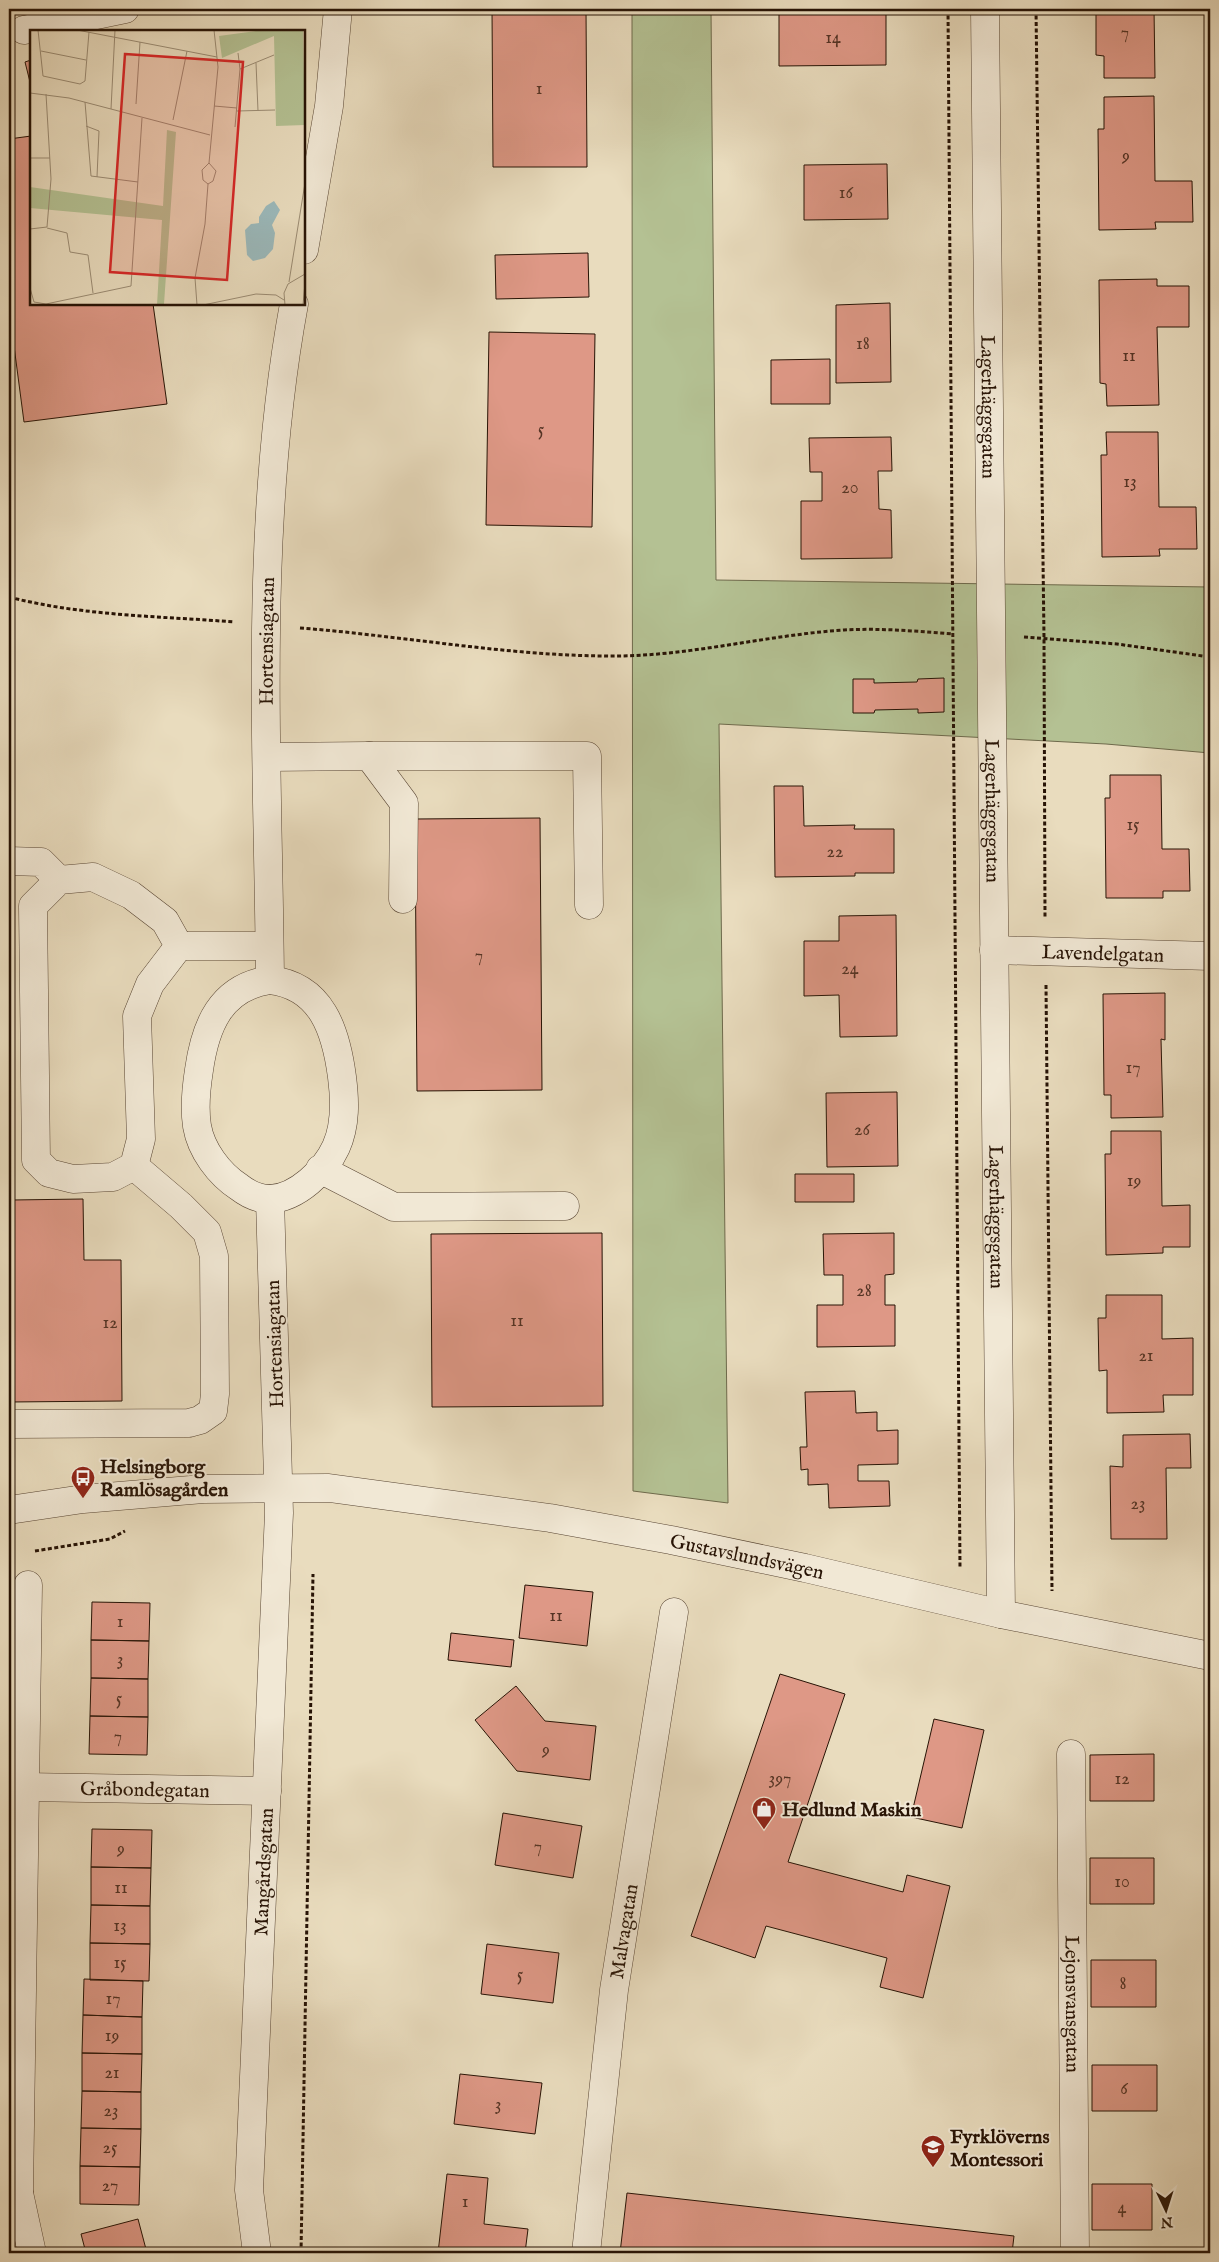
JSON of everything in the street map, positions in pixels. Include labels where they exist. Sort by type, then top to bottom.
[{"type":"street","points":[[24,30],[63,15],[125,9]]},
{"type":"street","points":[[305,244],[329,106],[338,9]]},
{"type":"street","name":"Lagerhäggsgatan","points":[[985,9],[1001,1614]]},
{"type":"street","name":"Hortensiagatan","points":[[270,980],[266,566],[285,354],[294,305]]},
{"type":"street","points":[[267,756],[587,756],[588,905]]},
{"type":"street","points":[[369,756],[404,803],[403,899]]},
{"type":"street","points":[[9,861],[41,862],[59,880]]},
{"type":"street","points":[[93,877],[131,895],[165,921],[179,946],[150,984],[137,1016],[141,1139],[134,1166],[113,1177],[73,1179],[49,1173],[36,1160],[33,906],[59,880],[93,877]]},
{"type":"street","points":[[179,946],[269,946]]},
{"type":"street","name":"Lavendelgatan","points":[[994,950],[1210,956]]},
{"type":"street","points":[[260,981],[280,981],[294,987],[314,1002],[325,1015],[336,1042],[344,1092],[344,1115],[336,1148],[320,1169],[303,1186],[288,1195],[270,1199],[252,1196],[226,1176],[204,1148],[196,1115],[196,1092],[203,1043],[215,1015],[234,994],[260,981]]},
{"type":"street","points":[[9,1424],[189,1424],[213,1411],[215,1394],[214,1256],[207,1232],[181,1206],[134,1166]]},
{"type":"street","points":[[320,1169],[394,1207],[566,1206]]},
{"type":"street","name":"Hortensiagatan","points":[[270,1199],[279,1488]]},
{"type":"street","name":"Gustavslundsvägen","points":[[9,1510],[83,1499],[203,1488],[328,1488],[550,1518],[748,1556],[1001,1614],[1210,1656]]},
{"type":"street","name":"Mangårdsgatan","points":[[257,2253],[249,2190],[279,1488]]},
{"type":"street","points":[[28,1585],[17,1751],[24,1787],[14,2195],[32,2253]]},
{"type":"street","name":"Malvagatan","points":[[586,2253],[614,1990],[674,1612]]},
{"type":"street","name":"Lejonsvansgatan","points":[[1071,1754],[1075,2253]]},
{"type":"street","name":"Gråbondegatan","points":[[24,1787],[266,1791]]},
{"type":"path","points":[[948,9],[961,1604]]},
{"type":"path","points":[[1036,9],[1044,638],[1045,952],[1052,1624]]},
{"type":"path","points":[[9,597],[50,607],[94,612],[266,625],[540,652],[619,656],[688,652],[843,630],[879,629],[1117,644],[1210,657]]},
{"type":"path","points":[[301,2253],[313,1570]]},
{"type":"green space","points":[[632,9],[711,9],[716,580],[1210,587],[1210,753],[1106,744],[719,724],[728,1503],[633,1491]]},
{"type":"building","points":[[492,9],[586,9],[587,167],[493,167]]},
{"type":"building","points":[[886,9],[886,65],[779,66],[779,10]]},
{"type":"building","points":[[1096,9],[1154,9],[1155,78],[1104,78],[1104,56],[1096,55]]},
{"type":"building","points":[[30,60],[30,82],[25,62]]},
{"type":"building","points":[[1154,96],[1155,181],[1192,181],[1193,222],[1155,222],[1156,229],[1099,230],[1098,129],[1104,129],[1104,97]]},
{"type":"building","points":[[30,136],[30,305],[153,305],[167,404],[24,422],[9,308],[9,139]]},
{"type":"building","points":[[887,164],[888,219],[804,220],[804,165]]},
{"type":"building","points":[[588,253],[589,297],[496,299],[495,255]]},
{"type":"building","points":[[1157,279],[1157,286],[1189,286],[1189,327],[1157,327],[1159,405],[1107,406],[1106,384],[1100,383],[1099,280]]},
{"type":"building","points":[[890,303],[891,382],[836,383],[836,305]]},
{"type":"building","points":[[489,332],[595,334],[592,527],[486,525]]},
{"type":"building","points":[[830,359],[830,404],[771,404],[771,360]]},
{"type":"building","points":[[1106,432],[1158,432],[1159,507],[1196,507],[1197,549],[1159,549],[1160,556],[1102,557],[1101,455],[1107,455]]},
{"type":"building","points":[[891,437],[892,471],[878,471],[879,509],[891,510],[892,558],[801,559],[801,501],[822,501],[822,472],[810,472],[809,438]]},
{"type":"building","points":[[944,678],[944,712],[918,713],[918,709],[875,710],[874,713],[853,713],[853,679],[874,679],[874,683],[917,682],[918,679]]},
{"type":"building","points":[[1110,775],[1161,775],[1162,849],[1189,849],[1190,891],[1163,891],[1163,898],[1106,898],[1105,798],[1110,798]]},
{"type":"building","points":[[774,786],[803,786],[804,826],[855,825],[854,829],[894,829],[894,873],[855,873],[855,876],[775,877]]},
{"type":"building","points":[[540,818],[542,1090],[417,1091],[415,819]]},
{"type":"building","points":[[896,915],[897,1036],[840,1037],[839,995],[804,996],[804,941],[839,941],[839,916]]},
{"type":"building","points":[[1165,993],[1165,1040],[1161,1039],[1163,1117],[1111,1118],[1111,1095],[1104,1095],[1103,994]]},
{"type":"building","points":[[897,1092],[898,1166],[827,1167],[826,1093]]},
{"type":"building","points":[[1111,1131],[1161,1131],[1162,1206],[1190,1205],[1190,1247],[1163,1247],[1163,1253],[1106,1255],[1105,1154],[1111,1154]]},
{"type":"building","points":[[795,1174],[854,1174],[854,1202],[795,1202]]},
{"type":"building","points":[[83,1199],[84,1260],[121,1260],[122,1401],[9,1402],[9,1261],[13,1261],[12,1200]]},
{"type":"building","points":[[602,1233],[603,1406],[432,1407],[431,1234]]},
{"type":"building","points":[[894,1233],[894,1274],[885,1275],[885,1305],[895,1305],[895,1346],[817,1347],[817,1305],[843,1305],[843,1275],[824,1275],[823,1234]]},
{"type":"building","points":[[1106,1295],[1162,1295],[1162,1339],[1193,1338],[1193,1395],[1163,1395],[1164,1412],[1107,1413],[1107,1370],[1099,1371],[1098,1318],[1106,1318]]},
{"type":"building","points":[[855,1391],[856,1413],[877,1412],[877,1431],[898,1430],[898,1464],[858,1465],[858,1481],[889,1481],[890,1506],[829,1508],[828,1484],[808,1485],[808,1469],[801,1470],[800,1447],[807,1447],[805,1392]]},
{"type":"building","points":[[1190,1434],[1191,1468],[1166,1468],[1167,1539],[1111,1539],[1110,1466],[1123,1467],[1123,1435]]},
{"type":"building","points":[[525,1585],[593,1592],[587,1646],[519,1638]]},
{"type":"building","points":[[92,1602],[150,1603],[149,1641],[91,1640]]},
{"type":"building","points":[[451,1633],[514,1640],[511,1667],[448,1660]]},
{"type":"building","points":[[91,1640],[149,1641],[148,1679],[91,1678]]},
{"type":"building","points":[[780,1674],[845,1694],[788,1862],[903,1892],[907,1875],[950,1886],[923,1998],[880,1987],[887,1958],[766,1926],[755,1958],[691,1936]]},
{"type":"building","points":[[91,1678],[148,1679],[148,1717],[90,1716]]},
{"type":"building","points":[[516,1686],[545,1721],[596,1726],[590,1780],[517,1771],[475,1720]]},
{"type":"building","points":[[90,1716],[148,1717],[147,1755],[89,1754]]},
{"type":"building","points":[[934,1719],[984,1730],[962,1828],[911,1817]]},
{"type":"building","points":[[1154,1754],[1154,1801],[1090,1801],[1090,1755]]},
{"type":"building","points":[[1205,1808],[1210,1808],[1210,1843],[1205,1843]]},
{"type":"building","points":[[503,1813],[582,1826],[573,1878],[495,1865]]},
{"type":"building","points":[[92,1829],[152,1830],[151,1868],[91,1867]]},
{"type":"building","points":[[1090,1858],[1154,1858],[1154,1904],[1090,1904]]},
{"type":"building","points":[[91,1867],[151,1868],[150,1906],[91,1905]]},
{"type":"building","points":[[91,1905],[150,1906],[150,1944],[90,1943]]},
{"type":"building","points":[[1205,1905],[1210,1905],[1210,1939],[1205,1939]]},
{"type":"building","points":[[90,1943],[150,1944],[149,1981],[90,1980]]},
{"type":"building","points":[[487,1944],[559,1953],[553,2003],[481,1994]]},
{"type":"building","points":[[1091,1960],[1156,1960],[1156,2007],[1091,2007]]},
{"type":"building","points":[[84,1979],[143,1981],[142,2017],[83,2015]]},
{"type":"building","points":[[1205,2002],[1210,2002],[1210,2036],[1205,2036]]},
{"type":"building","points":[[83,2015],[142,2017],[142,2054],[82,2053]]},
{"type":"building","points":[[82,2053],[142,2054],[141,2092],[82,2091]]},
{"type":"building","points":[[1092,2065],[1157,2065],[1157,2111],[1092,2111]]},
{"type":"building","points":[[460,2074],[542,2083],[535,2134],[454,2124]]},
{"type":"building","points":[[82,2091],[141,2092],[141,2129],[81,2128]]},
{"type":"building","points":[[1205,2098],[1210,2098],[1210,2132],[1205,2132]]},
{"type":"building","points":[[81,2128],[141,2129],[140,2167],[80,2166]]},
{"type":"building","points":[[1205,2149],[1210,2149],[1210,2168],[1205,2168]]},
{"type":"building","points":[[80,2166],[140,2167],[139,2205],[80,2204]]},
{"type":"building","points":[[447,2174],[488,2178],[484,2224],[528,2229],[525,2253],[438,2253]]},
{"type":"building","points":[[1092,2184],[1152,2184],[1152,2230],[1092,2230]]},
{"type":"building","points":[[627,2193],[1014,2236],[1012,2253],[620,2253]]},
{"type":"building","points":[[138,2219],[147,2253],[86,2253],[81,2234]]},
{"type":"building","points":[[1206,2232],[1210,2232],[1210,2253],[1206,2253]]},
{"type":"place","name":"Helsingborg Ramlösagården","points":[[83,1499]]},
{"type":"place","name":"Hedlund Maskin","points":[[764,1830]]},
{"type":"place","name":"Fyrklöverns Montessori","points":[[933,2168]]}]
